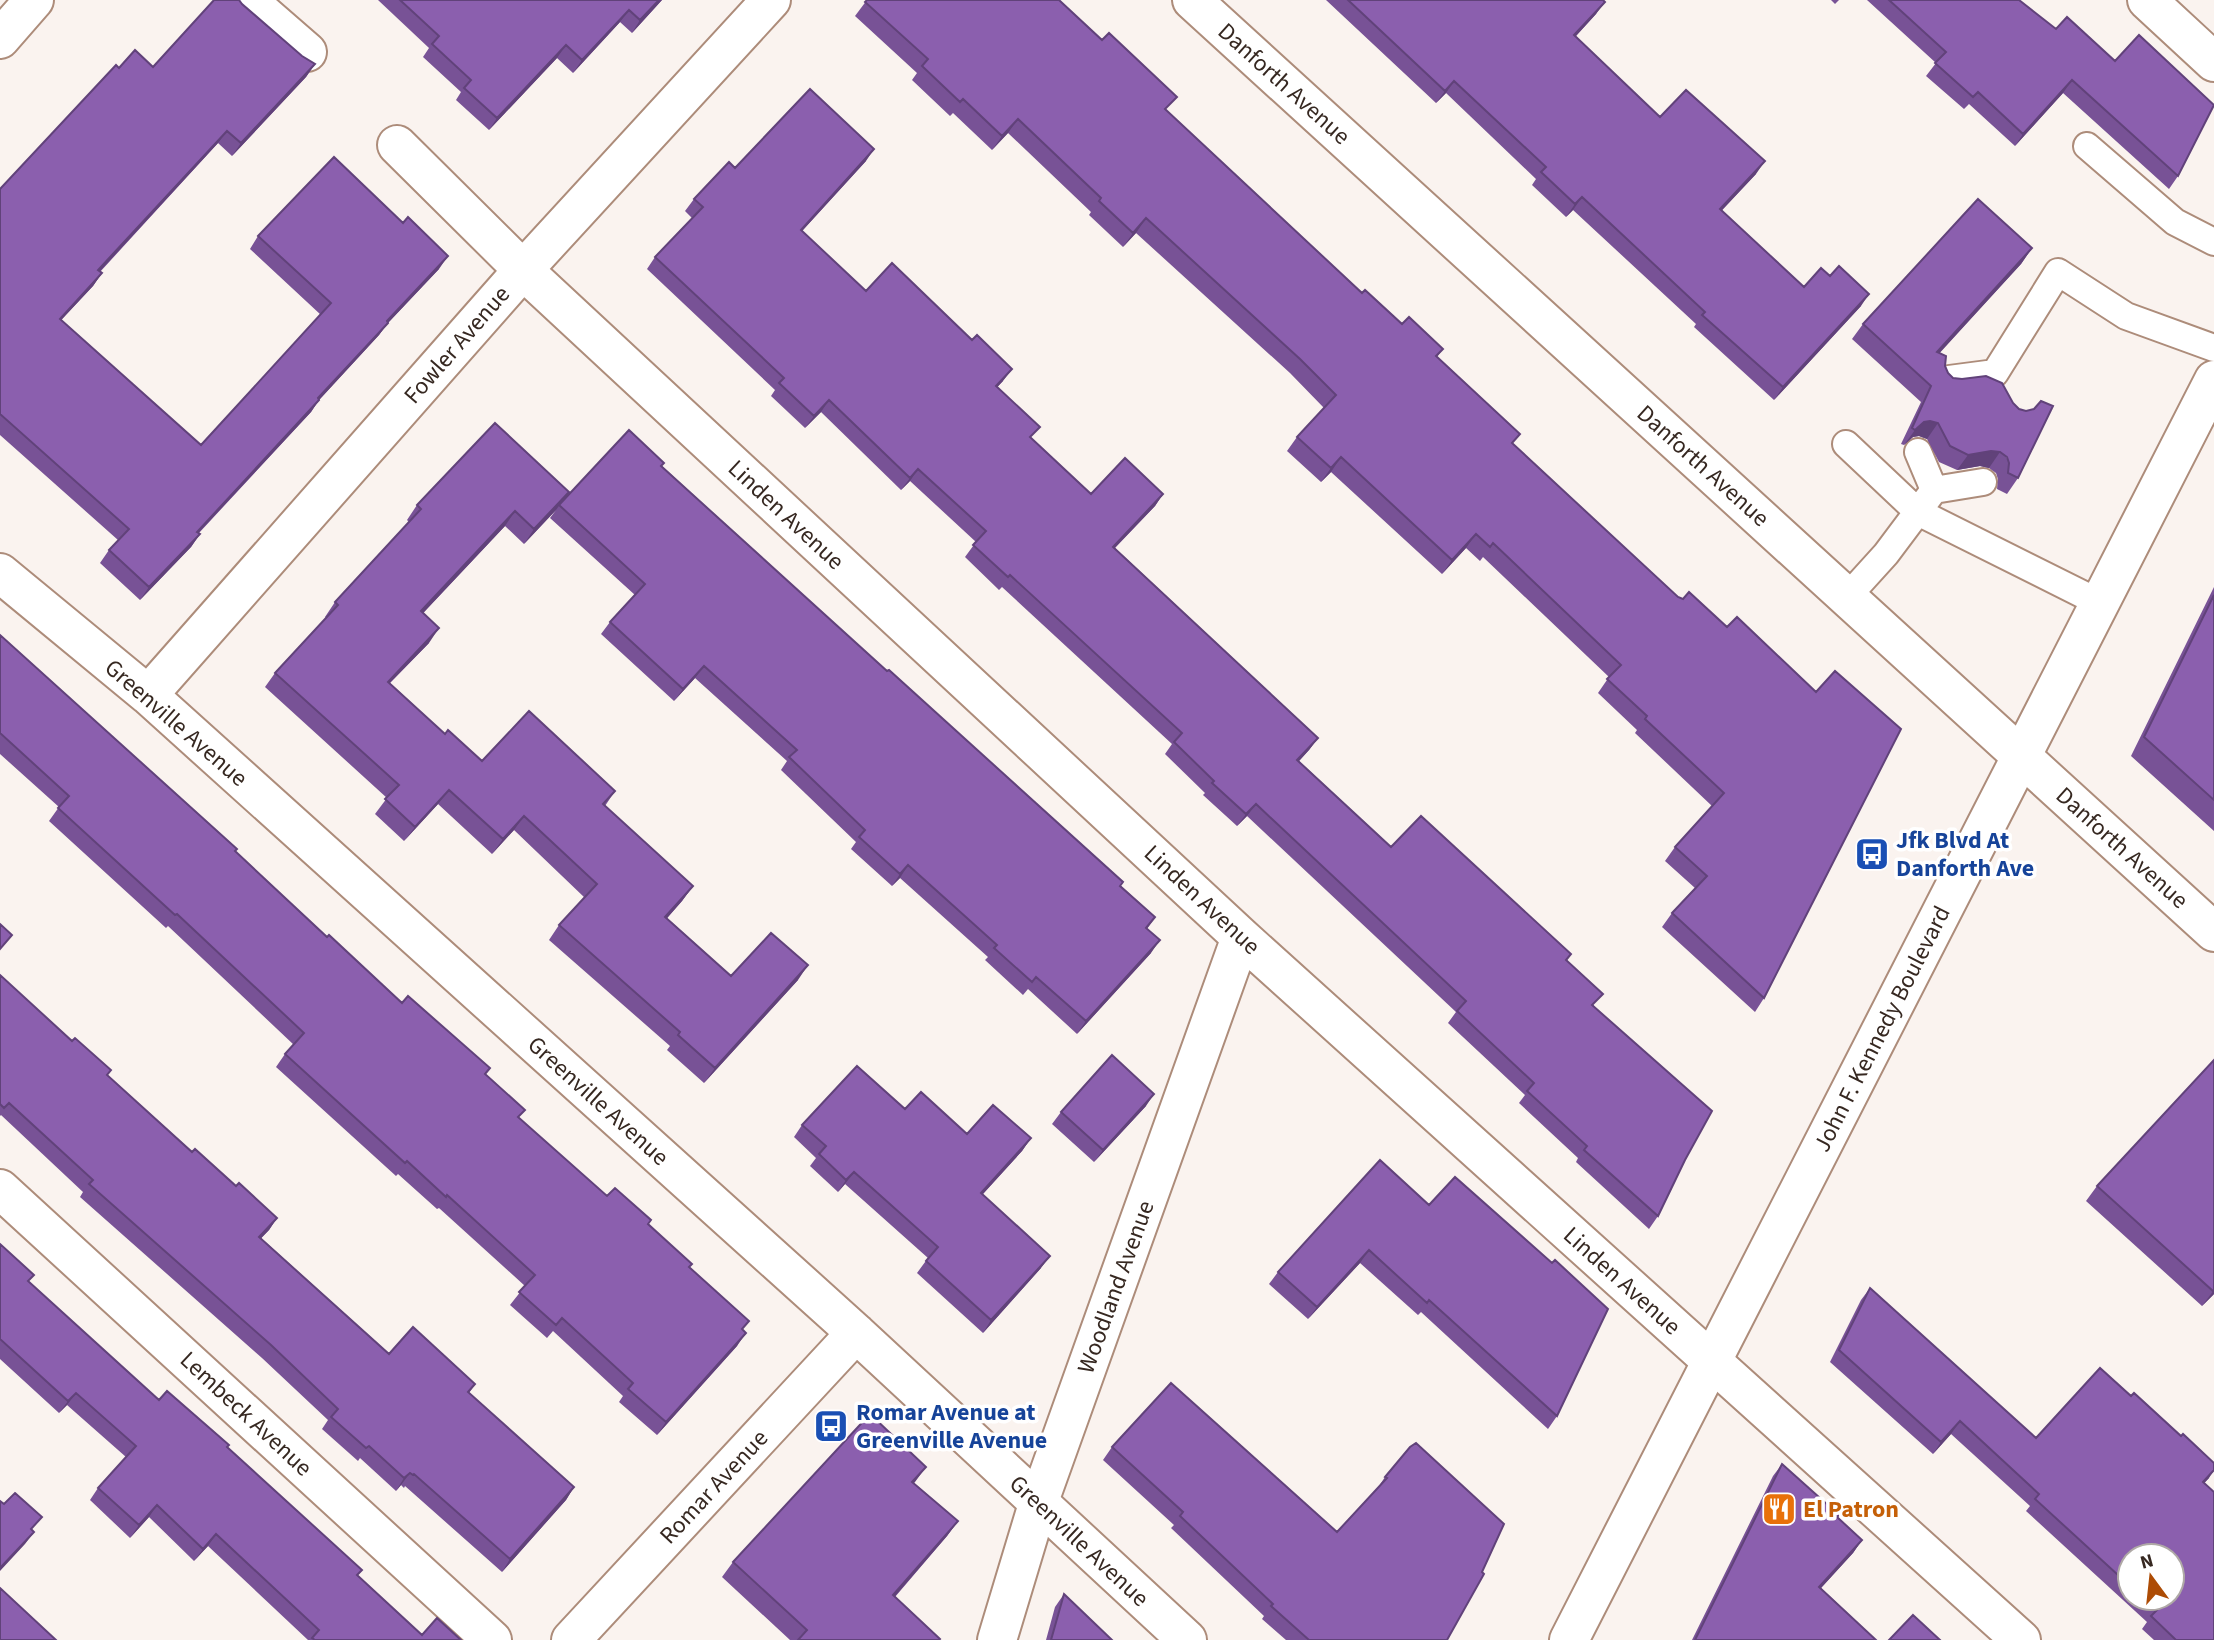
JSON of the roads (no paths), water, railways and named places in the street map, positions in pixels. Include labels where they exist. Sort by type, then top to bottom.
[{"type":"street","points":[[0,39],[34,0]]},
{"type":"street","points":[[247,0],[307,52]]},
{"type":"street","name":"Fowler Avenue","points":[[148,695],[523,270],[771,0]]},
{"type":"street","name":"Danforth Avenue","points":[[1192,0],[2214,932]]},
{"type":"street","points":[[2147,0],[2214,62]]},
{"type":"street","name":"Linden Avenue","points":[[397,145],[523,270],[1241,937],[2021,1640]]},
{"type":"street","name":"John F. Kennedy Boulevard","points":[[1569,1640],[2214,380]]},
{"type":"street","name":"Greenville Avenue","points":[[0,573],[148,695],[856,1333],[1187,1640]]},
{"type":"street","name":"Woodland Avenue","points":[[998,1640],[1038,1504],[1241,937]]},
{"type":"street","name":"Lembeck Avenue","points":[[0,1189],[492,1640]]},
{"type":"street","name":"Romar Avenue","points":[[572,1640],[856,1333]]},
{"type":"lane","points":[[2087,146],[2175,222],[2214,242]]},
{"type":"lane","points":[[1949,379],[2001,383],[2058,272],[2126,316],[2214,348]]},
{"type":"lane","points":[[1846,444],[1918,512],[2100,603]]},
{"type":"lane","points":[[1918,452],[1934,490]]},
{"type":"lane","points":[[1847,597],[1886,554],[1934,490],[1983,482]]},
{"type":"place","name":"Jfk Blvd At Danforth Ave","points":[[1872,854]]},
{"type":"place","name":"Romar Avenue at Greenville Avenue","points":[[831,1426]]},
{"type":"place","name":"El Patron","points":[[1779,1509]]}]
